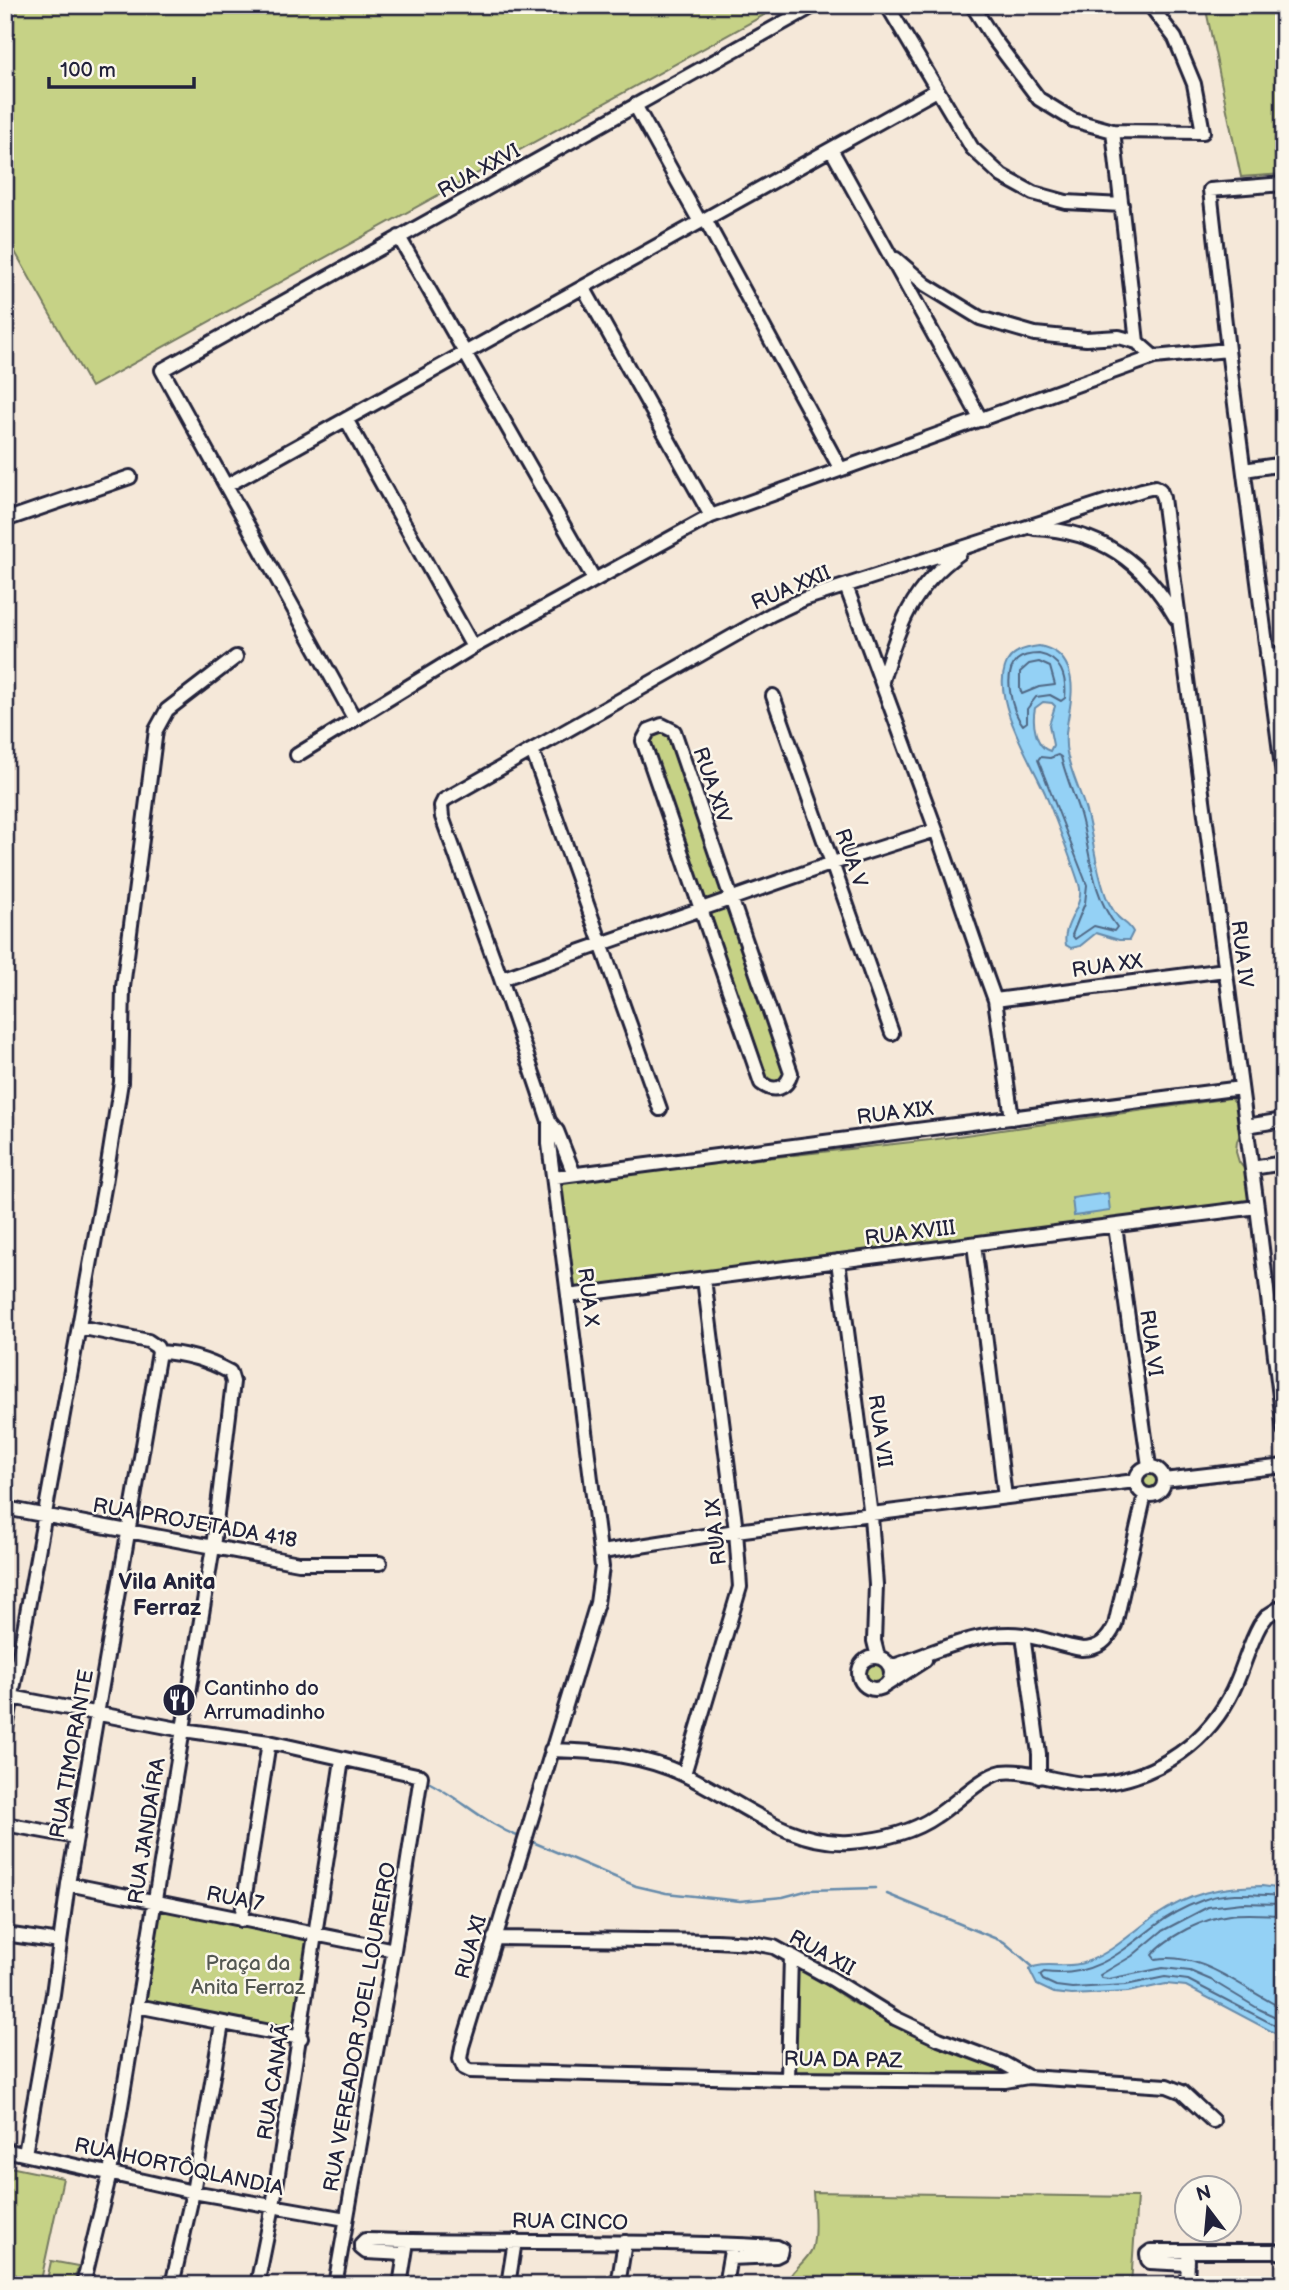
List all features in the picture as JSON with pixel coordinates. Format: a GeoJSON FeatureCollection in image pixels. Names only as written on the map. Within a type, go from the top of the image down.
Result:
{"type":"FeatureCollection","features":[{"type":"Feature","properties":{"kind":"street","name":"RUA XXVI"},"geometry":{"type":"LineString","coordinates":[[226,486],[162,370],[815,5]]}},
{"type":"Feature","properties":{"kind":"street"},"geometry":{"type":"LineString","coordinates":[[887,5],[972,148],[1002,176],[1033,193],[1066,202],[1122,205]]}},
{"type":"Feature","properties":{"kind":"street"},"geometry":{"type":"LineString","coordinates":[[972,5],[1039,99],[1073,120],[1113,131],[1203,132],[1194,84],[1175,38],[1150,5]]}},
{"type":"Feature","properties":{"kind":"street"},"geometry":{"type":"LineString","coordinates":[[355,718],[226,486],[936,90]]}},
{"type":"Feature","properties":{"kind":"street"},"geometry":{"type":"LineString","coordinates":[[635,106],[703,220],[840,468]]}},
{"type":"Feature","properties":{"kind":"street"},"geometry":{"type":"LineString","coordinates":[[1113,131],[1138,342]]}},
{"type":"Feature","properties":{"kind":"street"},"geometry":{"type":"LineString","coordinates":[[831,149],[981,420]]}},
{"type":"Feature","properties":{"kind":"street"},"geometry":{"type":"LineString","coordinates":[[1284,184],[1210,190],[1284,783]]}},
{"type":"Feature","properties":{"kind":"street"},"geometry":{"type":"LineString","coordinates":[[399,237],[594,579]]}},
{"type":"Feature","properties":{"kind":"street"},"geometry":{"type":"LineString","coordinates":[[888,252],[926,285],[980,318],[1035,334],[1086,339],[1119,337],[1138,342],[1154,357]]}},
{"type":"Feature","properties":{"kind":"street"},"geometry":{"type":"LineString","coordinates":[[583,287],[711,516]]}},
{"type":"Feature","properties":{"kind":"street"},"geometry":{"type":"LineString","coordinates":[[297,755],[473,647],[711,516],[1154,357],[1228,350]]}},
{"type":"Feature","properties":{"kind":"street"},"geometry":{"type":"LineString","coordinates":[[346,419],[473,647]]}},
{"type":"Feature","properties":{"kind":"street"},"geometry":{"type":"LineString","coordinates":[[1244,470],[1284,464]]}},
{"type":"Feature","properties":{"kind":"street"},"geometry":{"type":"LineString","coordinates":[[5,520],[130,477]]}},
{"type":"Feature","properties":{"kind":"street","name":"RUA XXII"},"geometry":{"type":"LineString","coordinates":[[467,785],[772,614],[804,599],[1155,487]]}},
{"type":"Feature","properties":{"kind":"street","name":"RUA IV"},"geometry":{"type":"LineString","coordinates":[[1155,487],[1160,490],[1163,498],[1284,1430]]}},
{"type":"Feature","properties":{"kind":"street"},"geometry":{"type":"LineString","coordinates":[[1027,527],[1080,535],[1129,559],[1155,584],[1180,624]]}},
{"type":"Feature","properties":{"kind":"street"},"geometry":{"type":"LineString","coordinates":[[882,681],[906,613],[923,585],[969,546]]}},
{"type":"Feature","properties":{"kind":"street"},"geometry":{"type":"LineString","coordinates":[[846,586],[995,1000],[1012,1118]]}},
{"type":"Feature","properties":{"kind":"street"},"geometry":{"type":"LineString","coordinates":[[1267,655],[1284,654]]}},
{"type":"Feature","properties":{"kind":"street"},"geometry":{"type":"LineString","coordinates":[[5,1734],[9,1697],[79,1327],[121,1082],[123,987],[156,730],[167,710],[236,657]]}},
{"type":"Feature","properties":{"kind":"street","name":"RUA V"},"geometry":{"type":"LineString","coordinates":[[773,696],[892,1033]]}},
{"type":"Feature","properties":{"kind":"street","name":"RUA XIV"},"geometry":{"type":"LineString","coordinates":[[662,725],[674,731],[791,1073],[789,1080],[779,1088],[773,1089],[761,1083],[701,908],[643,741],[645,735],[655,726],[662,725]]}},
{"type":"Feature","properties":{"kind":"street"},"geometry":{"type":"LineString","coordinates":[[532,750],[660,1109]]}},
{"type":"Feature","properties":{"kind":"street","name":"RUA X"},"geometry":{"type":"LineString","coordinates":[[467,785],[444,800],[440,811],[549,1121],[548,1133],[568,1296],[602,1552],[597,1603],[524,1837]]}},
{"type":"Feature","properties":{"kind":"street"},"geometry":{"type":"LineString","coordinates":[[501,979],[701,908],[936,830]]}},
{"type":"Feature","properties":{"kind":"street","name":"RUA XX"},"geometry":{"type":"LineString","coordinates":[[995,1000],[1225,970]]}},
{"type":"Feature","properties":{"kind":"street","name":"RUA XIX"},"geometry":{"type":"LineString","coordinates":[[554,1177],[1241,1088]]}},
{"type":"Feature","properties":{"kind":"street"},"geometry":{"type":"LineString","coordinates":[[1246,1126],[1284,1120]]}},
{"type":"Feature","properties":{"kind":"street"},"geometry":{"type":"LineString","coordinates":[[549,1121],[557,1130],[574,1174]]}},
{"type":"Feature","properties":{"kind":"street"},"geometry":{"type":"LineString","coordinates":[[1252,1168],[1284,1163]]}},
{"type":"Feature","properties":{"kind":"street","name":"RUA XVIII"},"geometry":{"type":"LineString","coordinates":[[568,1296],[1257,1207]]}},
{"type":"Feature","properties":{"kind":"street","name":"RUA VI"},"geometry":{"type":"LineString","coordinates":[[1115,1226],[1149,1466]]}},
{"type":"Feature","properties":{"kind":"street"},"geometry":{"type":"LineString","coordinates":[[974,1244],[1006,1497]]}},
{"type":"Feature","properties":{"kind":"street","name":"RUA VII"},"geometry":{"type":"LineString","coordinates":[[838,1261],[871,1516],[875,1607]]}},
{"type":"Feature","properties":{"kind":"street","name":"RUA IX"},"geometry":{"type":"LineString","coordinates":[[684,1774],[738,1598],[740,1577],[704,1279]]}},
{"type":"Feature","properties":{"kind":"street"},"geometry":{"type":"LineString","coordinates":[[79,1327],[148,1341],[157,1347],[159,1357]]}},
{"type":"Feature","properties":{"kind":"street","name":"RUA JANDAÍRA"},"geometry":{"type":"LineString","coordinates":[[83,2285],[110,2172],[155,1903],[213,1546],[233,1382],[230,1372],[216,1365],[172,1353],[159,1357]]}},
{"type":"Feature","properties":{"kind":"street","name":"RUA TIMORANTE"},"geometry":{"type":"LineString","coordinates":[[25,2154],[68,1884],[159,1357]]}},
{"type":"Feature","properties":{"kind":"street"},"geometry":{"type":"LineString","coordinates":[[1149,1466],[1157,1469],[1164,1480],[1158,1492],[1145,1494],[1138,1489],[1135,1481],[1140,1470],[1149,1466]]}},
{"type":"Feature","properties":{"kind":"street"},"geometry":{"type":"LineString","coordinates":[[1164,1480],[1284,1466]]}},
{"type":"Feature","properties":{"kind":"street"},"geometry":{"type":"LineString","coordinates":[[602,1552],[736,1531],[1135,1481]]}},
{"type":"Feature","properties":{"kind":"street"},"geometry":{"type":"LineString","coordinates":[[890,1667],[978,1637],[1023,1635],[1087,1649],[1096,1647],[1106,1640],[1115,1625],[1145,1494]]}},
{"type":"Feature","properties":{"kind":"street","name":"RUA PROJETADA 418"},"geometry":{"type":"LineString","coordinates":[[5,1508],[299,1563],[380,1563]]}},
{"type":"Feature","properties":{"kind":"street"},"geometry":{"type":"LineString","coordinates":[[551,1750],[631,1757],[684,1774],[788,1831],[813,1838],[848,1842],[899,1833],[924,1823],[994,1774],[1007,1772],[1070,1783],[1109,1782],[1158,1768],[1198,1739],[1221,1712],[1260,1625],[1284,1605]]}},
{"type":"Feature","properties":{"kind":"street"},"geometry":{"type":"LineString","coordinates":[[875,1607],[858,1672],[863,1685],[876,1689],[886,1685],[914,1669],[934,1653]]}},
{"type":"Feature","properties":{"kind":"street"},"geometry":{"type":"LineString","coordinates":[[875,1607],[874,1641],[878,1657]]}},
{"type":"Feature","properties":{"kind":"street"},"geometry":{"type":"LineString","coordinates":[[1023,1635],[1039,1754],[1039,1777]]}},
{"type":"Feature","properties":{"kind":"street"},"geometry":{"type":"LineString","coordinates":[[862,1663],[870,1657],[885,1660],[891,1675],[886,1685]]}},
{"type":"Feature","properties":{"kind":"street"},"geometry":{"type":"LineString","coordinates":[[9,1697],[183,1730],[269,1742],[342,1760]]}},
{"type":"Feature","properties":{"kind":"street"},"geometry":{"type":"LineString","coordinates":[[242,1920],[269,1742]]}},
{"type":"Feature","properties":{"kind":"street","name":"RUA VEREADOR JOEL LOUREIRO"},"geometry":{"type":"LineString","coordinates":[[335,2285],[394,1950],[421,1776],[342,1760]]}},
{"type":"Feature","properties":{"kind":"street","name":"RUA CANAÃ"},"geometry":{"type":"LineString","coordinates":[[257,2285],[273,2206],[342,1760]]}},
{"type":"Feature","properties":{"kind":"street"},"geometry":{"type":"LineString","coordinates":[[5,1824],[76,1837]]}},
{"type":"Feature","properties":{"kind":"street","name":"RUA XI"},"geometry":{"type":"LineString","coordinates":[[462,2064],[462,2048],[524,1837]]}},
{"type":"Feature","properties":{"kind":"street","name":"RUA 7"},"geometry":{"type":"LineString","coordinates":[[68,1884],[394,1950]]}},
{"type":"Feature","properties":{"kind":"street"},"geometry":{"type":"LineString","coordinates":[[5,1934],[60,1942]]}},
{"type":"Feature","properties":{"kind":"street","name":"RUA XII"},"geometry":{"type":"LineString","coordinates":[[494,1938],[753,1943],[774,1947],[895,2018],[939,2039],[1003,2063],[1028,2077]]}},
{"type":"Feature","properties":{"kind":"street"},"geometry":{"type":"LineString","coordinates":[[788,2080],[791,1955]]}},
{"type":"Feature","properties":{"kind":"street"},"geometry":{"type":"LineString","coordinates":[[137,2006],[300,2038]]}},
{"type":"Feature","properties":{"kind":"street"},"geometry":{"type":"LineString","coordinates":[[172,2285],[193,2192],[222,2024]]}},
{"type":"Feature","properties":{"kind":"street","name":"RUA DA PAZ"},"geometry":{"type":"LineString","coordinates":[[462,2064],[470,2071],[788,2080],[1005,2081],[1028,2077],[1167,2086],[1182,2092],[1213,2121]]}},
{"type":"Feature","properties":{"kind":"street","name":"RUA HORTÔQLANDIA"},"geometry":{"type":"LineString","coordinates":[[5,2150],[193,2192],[346,2219]]}},
{"type":"Feature","properties":{"kind":"street"},"geometry":{"type":"LineString","coordinates":[[508,2285],[515,2241]]}},
{"type":"Feature","properties":{"kind":"street","name":"RUA CINCO"},"geometry":{"type":"LineString","coordinates":[[400,2285],[406,2247],[515,2241],[625,2242],[777,2246],[781,2252],[778,2256],[730,2258]]}},
{"type":"Feature","properties":{"kind":"street"},"geometry":{"type":"LineString","coordinates":[[618,2285],[625,2242]]}},
{"type":"Feature","properties":{"kind":"street"},"geometry":{"type":"LineString","coordinates":[[726,2285],[732,2244]]}},
{"type":"Feature","properties":{"kind":"street"},"geometry":{"type":"LineString","coordinates":[[1187,2285],[1188,2258],[1275,2251],[1284,2254]]}},
{"type":"Feature","properties":{"kind":"green space"},"geometry":{"type":"Polygon","coordinates":[[[5,5],[782,5],[91,387],[5,234],[5,5]]]}},
{"type":"Feature","properties":{"kind":"green space"},"geometry":{"type":"Polygon","coordinates":[[[1205,5],[1284,5],[1284,174],[1241,177],[1205,5]]]}},
{"type":"Feature","properties":{"kind":"green space"},"geometry":{"type":"Polygon","coordinates":[[[660,730],[671,734],[727,887],[723,895],[708,900],[703,896],[648,743],[651,736],[660,730]]]}},
{"type":"Feature","properties":{"kind":"green space"},"geometry":{"type":"Polygon","coordinates":[[[729,907],[785,1074],[778,1082],[767,1081],[710,917],[714,911],[729,907]]]}},
{"type":"Feature","properties":{"kind":"green space"},"geometry":{"type":"Polygon","coordinates":[[[1231,1098],[1237,1104],[1242,1131],[1236,1152],[1246,1171],[1249,1203],[575,1289],[573,1284],[561,1190],[563,1183],[569,1180],[930,1140],[1231,1098]]]}},
{"type":"Feature","properties":{"kind":"green space"},"geometry":{"type":"Polygon","coordinates":[[[1150,1469],[1161,1476],[1162,1481],[1155,1492],[1150,1493],[1139,1486],[1138,1481],[1145,1470],[1150,1469]]]}},
{"type":"Feature","properties":{"kind":"green space"},"geometry":{"type":"Polygon","coordinates":[[[875,1660],[884,1664],[888,1673],[884,1682],[875,1686],[866,1682],[862,1673],[866,1664],[875,1660]]]}},
{"type":"Feature","properties":{"kind":"green space","name":"Praça da Anita Ferraz"},"geometry":{"type":"Polygon","coordinates":[[[164,1909],[304,1937],[309,1944],[295,2029],[288,2033],[147,2001],[144,1998],[159,1912],[164,1909]]]}},
{"type":"Feature","properties":{"kind":"green space"},"geometry":{"type":"Polygon","coordinates":[[[802,1968],[847,1999],[892,2025],[935,2045],[1005,2070],[797,2074],[794,2070],[796,1973],[802,1968]]]}},
{"type":"Feature","properties":{"kind":"green space"},"geometry":{"type":"Polygon","coordinates":[[[5,2166],[63,2178],[40,2285],[5,2285],[5,2166]]]}},
{"type":"Feature","properties":{"kind":"green space"},"geometry":{"type":"Polygon","coordinates":[[[813,2192],[1137,2197],[1131,2285],[786,2285],[814,2243],[813,2192]]]}},
{"type":"Feature","properties":{"kind":"green space"},"geometry":{"type":"Polygon","coordinates":[[[51,2261],[78,2266],[74,2285],[46,2285],[51,2261]]]}},
{"type":"Feature","properties":{"kind":"water"},"geometry":{"type":"Polygon","coordinates":[[[1039,646],[1056,653],[1068,668],[1072,690],[1066,732],[1067,753],[1087,815],[1103,889],[1115,913],[1133,932],[1129,940],[1096,933],[1080,946],[1071,948],[1066,945],[1067,929],[1079,900],[1079,884],[1045,793],[1015,731],[1004,697],[1005,667],[1010,657],[1019,651],[1039,646]],[[1043,702],[1035,708],[1034,714],[1038,739],[1045,749],[1050,751],[1053,745],[1049,725],[1055,706],[1043,702]]]}},
{"type":"Feature","properties":{"kind":"water"},"geometry":{"type":"Polygon","coordinates":[[[1108,1193],[1110,1211],[1074,1216],[1072,1198],[1108,1193]]]}},
{"type":"Feature","properties":{"kind":"water"},"geometry":{"type":"Polygon","coordinates":[[[1262,1886],[1284,1889],[1284,2038],[1186,1986],[1166,1984],[1128,1992],[1072,1995],[1054,1993],[1037,1985],[1029,1969],[1042,1965],[1078,1964],[1096,1958],[1154,1917],[1193,1896],[1232,1888],[1262,1886]]]}},
{"type":"Feature","properties":{"kind":"waterway"},"geometry":{"type":"LineString","coordinates":[[426,1781],[496,1826],[522,1838]]}},
{"type":"Feature","properties":{"kind":"waterway"},"geometry":{"type":"LineString","coordinates":[[528,1840],[636,1886],[666,1893],[740,1901],[783,1897],[809,1890],[875,1888]]}},
{"type":"Feature","properties":{"kind":"waterway"},"geometry":{"type":"LineString","coordinates":[[887,1894],[1004,1942],[1033,1967]]}},
{"type":"Feature","properties":{"kind":"place","name":"Cantinho do Arrumadinho"},"geometry":{"type":"Point","coordinates":[179,1700]}},
{"type":"Feature","properties":{"kind":"district","name":"Vila Anita Ferraz"},"geometry":{"type":"Point","coordinates":[167,1595]}}]}
